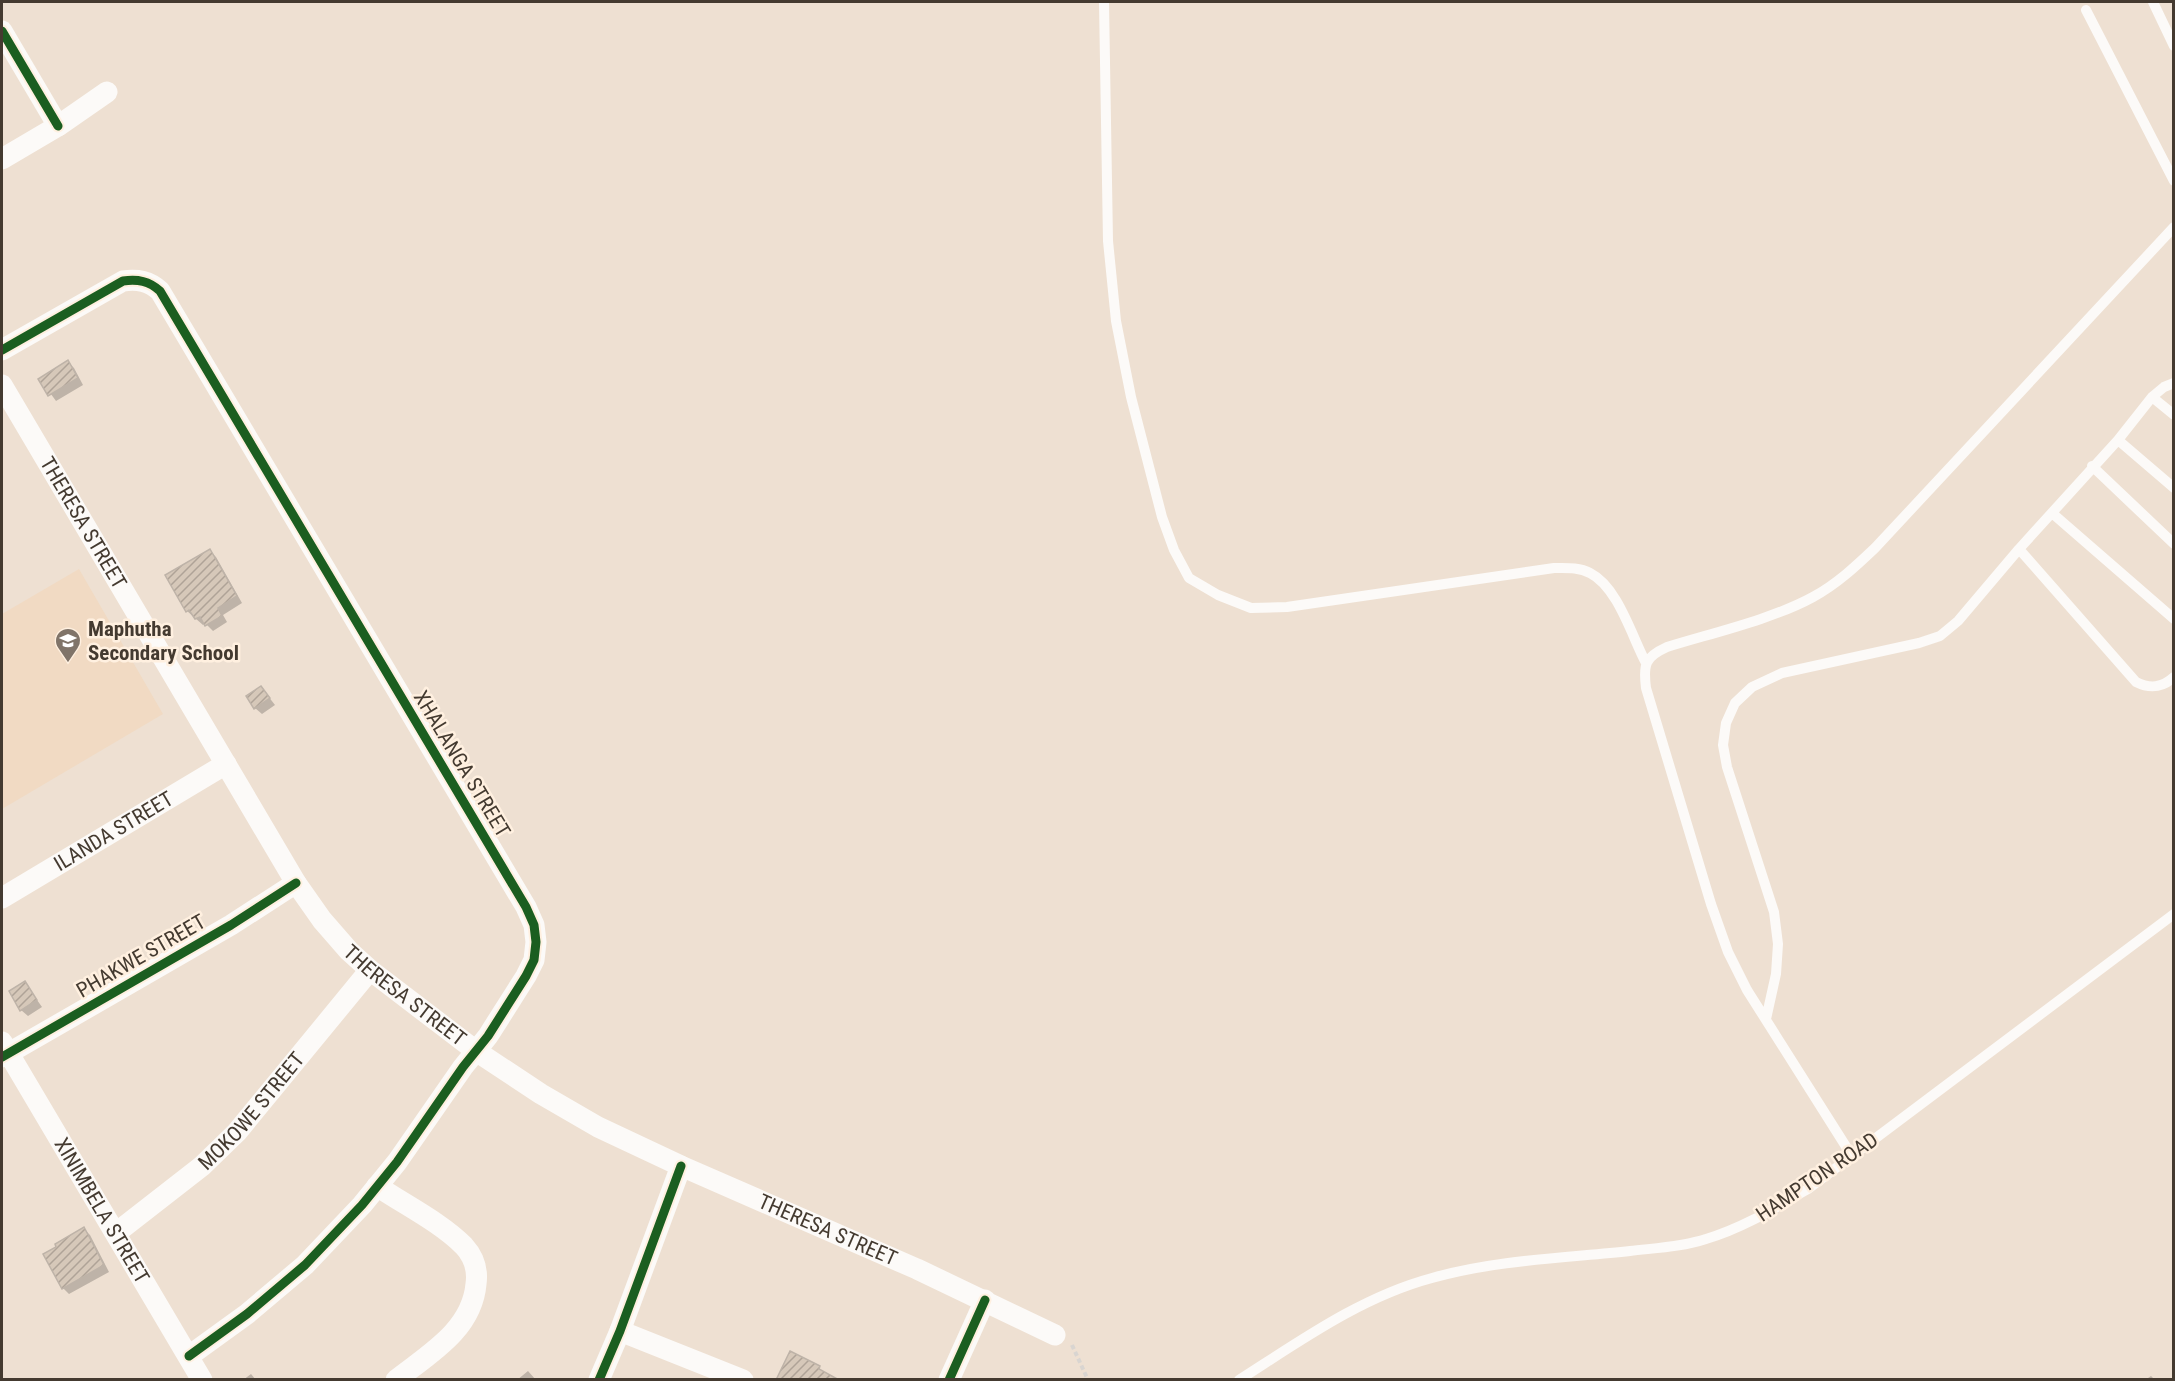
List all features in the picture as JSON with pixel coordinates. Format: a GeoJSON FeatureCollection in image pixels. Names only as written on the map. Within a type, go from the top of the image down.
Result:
{"type":"FeatureCollection","features":[{"type":"Feature","properties":{"kind":"street"},"geometry":{"type":"LineString","coordinates":[[2,31],[58,126]]}},
{"type":"Feature","properties":{"kind":"street"},"geometry":{"type":"LineString","coordinates":[[2,159],[58,126],[106,92]]}},
{"type":"Feature","properties":{"kind":"street","name":"XHALANGA STREET"},"geometry":{"type":"LineString","coordinates":[[2,350],[123,281],[133,280],[152,284],[168,302],[530,916],[536,942],[534,960],[526,976],[488,1036],[397,1162],[377,1186],[331,1238],[280,1288],[189,1356]]}},
{"type":"Feature","properties":{"kind":"street","name":"THERESA STREET"},"geometry":{"type":"LineString","coordinates":[[2,385],[296,883],[322,920],[349,951],[370,970],[476,1051],[541,1094],[598,1127],[985,1300],[1055,1335]]}},
{"type":"Feature","properties":{"kind":"street","name":"ILANDA STREET"},"geometry":{"type":"LineString","coordinates":[[2,898],[226,764]]}},
{"type":"Feature","properties":{"kind":"street","name":"PHAKWE STREET"},"geometry":{"type":"LineString","coordinates":[[4,1050],[231,925],[296,883]]}},
{"type":"Feature","properties":{"kind":"street","name":"MOKOWE STREET"},"geometry":{"type":"LineString","coordinates":[[116,1233],[202,1166],[237,1132],[370,970]]}},
{"type":"Feature","properties":{"kind":"street","name":"XINIMBELA STREET"},"geometry":{"type":"LineString","coordinates":[[4,1050],[116,1233],[202,1380]]}},
{"type":"Feature","properties":{"kind":"street"},"geometry":{"type":"LineString","coordinates":[[599,1380],[620,1331],[681,1166]]}},
{"type":"Feature","properties":{"kind":"street"},"geometry":{"type":"LineString","coordinates":[[377,1186],[451,1235],[474,1260],[477,1275],[475,1294],[468,1313],[458,1329],[396,1380]]}},
{"type":"Feature","properties":{"kind":"street"},"geometry":{"type":"LineString","coordinates":[[949,1380],[985,1300]]}},
{"type":"Feature","properties":{"kind":"street"},"geometry":{"type":"LineString","coordinates":[[620,1331],[743,1380]]}},
{"type":"Feature","properties":{"kind":"lane"},"geometry":{"type":"LineString","coordinates":[[1104,2],[1108,241],[1116,321],[1131,397],[1162,517],[1174,550],[1189,578],[1218,595],[1251,608],[1287,607],[1554,568],[1573,568],[1591,573],[1604,583],[1616,599],[1646,663]]}},
{"type":"Feature","properties":{"kind":"lane"},"geometry":{"type":"LineString","coordinates":[[2153,2],[2174,46]]}},
{"type":"Feature","properties":{"kind":"lane"},"geometry":{"type":"LineString","coordinates":[[2086,10],[2174,181]]}},
{"type":"Feature","properties":{"kind":"lane"},"geometry":{"type":"LineString","coordinates":[[1852,1156],[1747,990],[1728,952],[1711,904],[1646,688],[1644,675],[1646,663],[1656,652],[1667,647],[1773,613],[1813,597],[1843,578],[1875,548],[2174,227]]}},
{"type":"Feature","properties":{"kind":"lane"},"geometry":{"type":"LineString","coordinates":[[1766,1019],[1776,975],[1778,944],[1774,912],[1767,886],[1727,767],[1723,745],[1726,723],[1735,703],[1752,687],[1782,673],[1919,643],[1941,636],[1958,621],[2092,466],[2118,440],[2152,397],[2164,387],[2174,383]]}},
{"type":"Feature","properties":{"kind":"lane"},"geometry":{"type":"LineString","coordinates":[[2152,397],[2174,415]]}},
{"type":"Feature","properties":{"kind":"lane"},"geometry":{"type":"LineString","coordinates":[[2118,440],[2174,488]]}},
{"type":"Feature","properties":{"kind":"lane"},"geometry":{"type":"LineString","coordinates":[[2092,466],[2174,544]]}},
{"type":"Feature","properties":{"kind":"lane"},"geometry":{"type":"LineString","coordinates":[[2052,513],[2174,620]]}},
{"type":"Feature","properties":{"kind":"lane"},"geometry":{"type":"LineString","coordinates":[[2019,549],[2136,682],[2145,687],[2158,687],[2174,677]]}},
{"type":"Feature","properties":{"kind":"lane","name":"HAMPTON ROAD"},"geometry":{"type":"LineString","coordinates":[[1239,1380],[1337,1318],[1388,1293],[1431,1278],[1485,1266],[1657,1248],[1705,1240],[1758,1219],[1808,1189],[2174,914]]}},
{"type":"Feature","properties":{"kind":"path"},"geometry":{"type":"LineString","coordinates":[[1055,1335],[1067,1339],[1075,1349],[1088,1380]]}},
{"type":"Feature","properties":{"kind":"shaded area","name":"Maphutha Secondary School"},"geometry":{"type":"Polygon","coordinates":[[[79,569],[163,714],[2,809],[2,614],[79,569]]]}},
{"type":"Feature","properties":{"kind":"building"},"geometry":{"type":"Polygon","coordinates":[[[68,360],[78,378],[48,396],[38,379],[68,360]]]}},
{"type":"Feature","properties":{"kind":"building"},"geometry":{"type":"Polygon","coordinates":[[[210,549],[237,596],[218,608],[222,616],[205,626],[200,617],[195,619],[189,610],[186,612],[165,575],[210,549]]]}},
{"type":"Feature","properties":{"kind":"building"},"geometry":{"type":"Polygon","coordinates":[[[261,686],[270,698],[254,709],[246,696],[261,686]]]}},
{"type":"Feature","properties":{"kind":"building"},"geometry":{"type":"Polygon","coordinates":[[[25,981],[37,1000],[20,1011],[9,991],[25,981]]]}},
{"type":"Feature","properties":{"kind":"building"},"geometry":{"type":"Polygon","coordinates":[[[84,1227],[104,1265],[62,1289],[43,1254],[84,1227]]]}},
{"type":"Feature","properties":{"kind":"building"},"geometry":{"type":"Polygon","coordinates":[[[790,1351],[820,1366],[819,1369],[839,1380],[776,1380],[790,1351]]]}},
{"type":"Feature","properties":{"kind":"cycle path"},"geometry":{"type":"LineString","coordinates":[[2,31],[58,126]]}},
{"type":"Feature","properties":{"kind":"cycle path"},"geometry":{"type":"LineString","coordinates":[[2,350],[123,281],[143,282],[160,291],[526,907],[534,925],[536,942],[534,960],[526,976],[488,1036],[463,1067],[397,1162],[362,1205],[305,1265],[247,1314],[189,1356]]}},
{"type":"Feature","properties":{"kind":"cycle path"},"geometry":{"type":"LineString","coordinates":[[2,1057],[231,925],[296,883]]}},
{"type":"Feature","properties":{"kind":"cycle path"},"geometry":{"type":"LineString","coordinates":[[599,1380],[620,1331],[681,1166]]}},
{"type":"Feature","properties":{"kind":"cycle path"},"geometry":{"type":"LineString","coordinates":[[949,1380],[985,1300]]}},
{"type":"Feature","properties":{"kind":"place","name":"Maphutha Secondary School"},"geometry":{"type":"Point","coordinates":[68,664]}}]}
